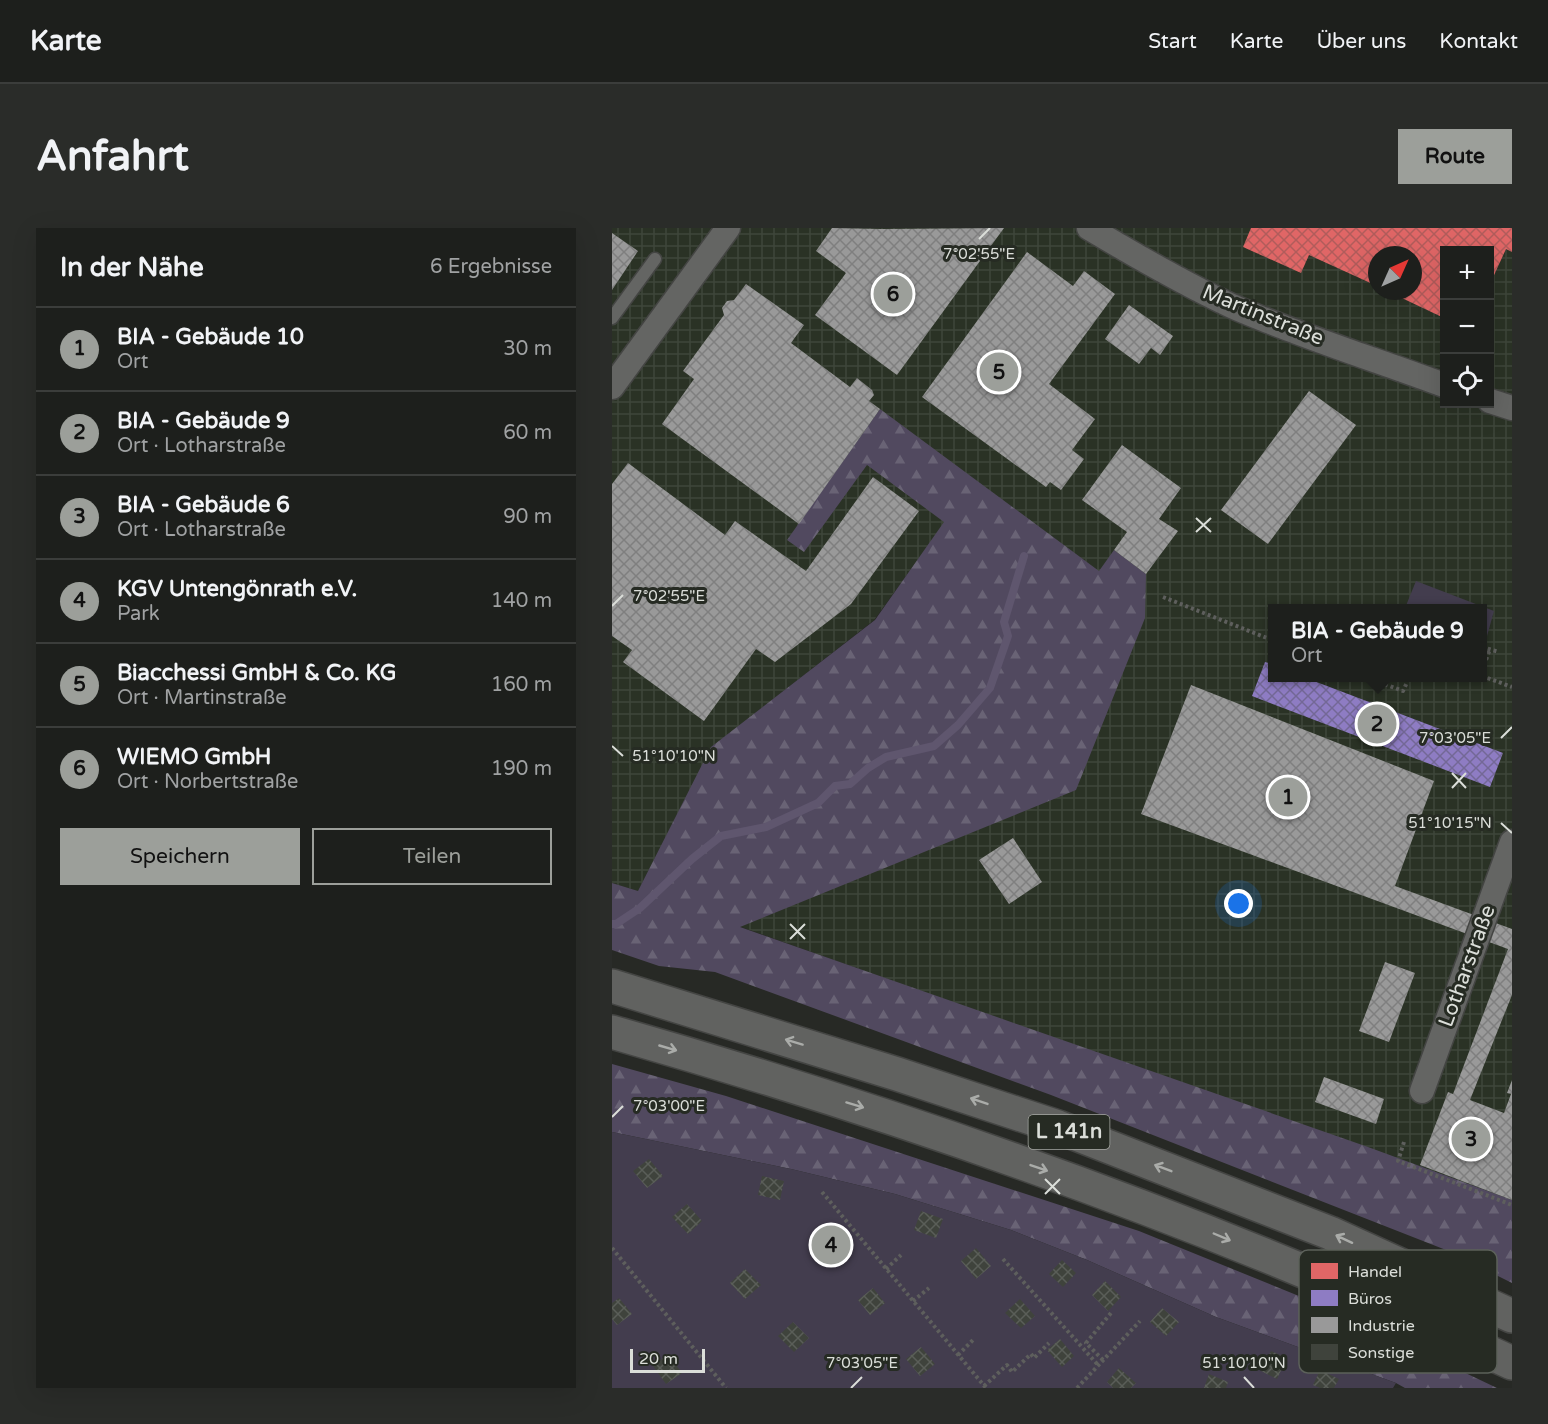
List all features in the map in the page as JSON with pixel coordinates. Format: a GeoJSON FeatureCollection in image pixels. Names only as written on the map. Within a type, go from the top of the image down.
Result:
{"type":"FeatureCollection","features":[{"type":"Feature","properties":{"kind":"highway","name":"L 141n"},"geometry":{"type":"LineString","coordinates":[[612,986],[897,1074],[1058,1127],[1330,1233],[1367,1250]]}},
{"type":"Feature","properties":{"kind":"highway","name":"L 141n"},"geometry":{"type":"LineString","coordinates":[[612,1032],[725,1064],[887,1115],[1060,1175],[1188,1223],[1299,1269]]}},
{"type":"Feature","properties":{"kind":"highway","name":"L 141n"},"geometry":{"type":"LineString","coordinates":[[1497,1309],[1512,1316]]}},
{"type":"Feature","properties":{"kind":"highway","name":"L 141n"},"geometry":{"type":"LineString","coordinates":[[1497,1356],[1512,1363]]}},
{"type":"Feature","properties":{"kind":"street"},"geometry":{"type":"LineString","coordinates":[[612,387],[728,228]]}},
{"type":"Feature","properties":{"kind":"street","name":"Martinstraße"},"geometry":{"type":"LineString","coordinates":[[1089,228],[1147,262],[1235,307],[1440,384]]}},
{"type":"Feature","properties":{"kind":"street"},"geometry":{"type":"LineString","coordinates":[[1494,402],[1512,408]]}},
{"type":"Feature","properties":{"kind":"street","name":"Lotharstraße"},"geometry":{"type":"LineString","coordinates":[[1422,1091],[1512,842]]}},
{"type":"Feature","properties":{"kind":"lane"},"geometry":{"type":"LineString","coordinates":[[612,318],[656,260]]}},
{"type":"Feature","properties":{"kind":"path"},"geometry":{"type":"LineString","coordinates":[[1163,597],[1268,638]]}},
{"type":"Feature","properties":{"kind":"path"},"geometry":{"type":"LineString","coordinates":[[1487,648],[1498,652]]}},
{"type":"Feature","properties":{"kind":"path"},"geometry":{"type":"LineString","coordinates":[[1487,657],[1490,649]]}},
{"type":"Feature","properties":{"kind":"path"},"geometry":{"type":"LineString","coordinates":[[1487,678],[1512,687]]}},
{"type":"Feature","properties":{"kind":"path"},"geometry":{"type":"LineString","coordinates":[[1379,682],[1403,691],[1407,682]]}},
{"type":"Feature","properties":{"kind":"path"},"geometry":{"type":"LineString","coordinates":[[1404,1142],[1398,1161],[1512,1205]]}},
{"type":"Feature","properties":{"kind":"path"},"geometry":{"type":"LineString","coordinates":[[822,1192],[985,1387],[1007,1365],[1012,1372],[1031,1354],[1034,1358],[1049,1343]]}},
{"type":"Feature","properties":{"kind":"path"},"geometry":{"type":"LineString","coordinates":[[612,1248],[726,1388]]}},
{"type":"Feature","properties":{"kind":"path"},"geometry":{"type":"LineString","coordinates":[[886,1269],[901,1256]]}},
{"type":"Feature","properties":{"kind":"path"},"geometry":{"type":"LineString","coordinates":[[1003,1259],[1098,1365]]}},
{"type":"Feature","properties":{"kind":"path"},"geometry":{"type":"LineString","coordinates":[[913,1301],[929,1287]]}},
{"type":"Feature","properties":{"kind":"path"},"geometry":{"type":"LineString","coordinates":[[1103,1360],[1086,1343],[1111,1312]]}},
{"type":"Feature","properties":{"kind":"path"},"geometry":{"type":"LineString","coordinates":[[1077,1388],[1140,1321]]}},
{"type":"Feature","properties":{"kind":"path"},"geometry":{"type":"LineString","coordinates":[[957,1355],[974,1339]]}},
{"type":"Feature","properties":{"kind":"shaded area"},"geometry":{"type":"Polygon","coordinates":[[[612,228],[1512,228],[1512,1202],[739,926],[974,482],[874,620],[712,747],[638,891],[612,883],[612,228]]]}},
{"type":"Feature","properties":{"kind":"shaded area"},"geometry":{"type":"Polygon","coordinates":[[[1416,581],[1476,604],[1407,604],[1416,581]]]}},
{"type":"Feature","properties":{"kind":"shaded area"},"geometry":{"type":"Polygon","coordinates":[[[1487,608],[1494,611],[1487,636],[1487,608]]]}},
{"type":"Feature","properties":{"kind":"shaded area"},"geometry":{"type":"Polygon","coordinates":[[[612,1132],[791,1169],[895,1194],[1011,1230],[1087,1260],[1216,1317],[1299,1347],[1299,1373],[1369,1373],[1396,1383],[1393,1388],[612,1388],[612,1132]]]}},
{"type":"Feature","properties":{"kind":"green space"},"geometry":{"type":"Polygon","coordinates":[[[880,409],[1099,571],[1114,550],[1146,574],[1145,618],[1076,790],[740,927],[1368,1147],[1512,1200],[1512,1283],[1497,1276],[1497,1250],[1446,1250],[1051,1095],[715,972],[659,966],[612,950],[612,883],[638,891],[711,747],[875,620],[944,522],[867,465],[804,552],[787,540],[880,409]]]}},
{"type":"Feature","properties":{"kind":"green space"},"geometry":{"type":"Polygon","coordinates":[[[612,1064],[726,1096],[1139,1231],[1299,1296],[1299,1347],[1216,1317],[1087,1260],[1011,1230],[895,1194],[791,1169],[612,1132],[612,1064]]]}},
{"type":"Feature","properties":{"kind":"green space"},"geometry":{"type":"Polygon","coordinates":[[[1369,1373],[1465,1373],[1497,1388],[1405,1388],[1369,1373]]]}},
{"type":"Feature","properties":{"kind":"building: Handel"},"geometry":{"type":"Polygon","coordinates":[[[1251,228],[1512,228],[1512,252],[1506,249],[1494,275],[1494,246],[1440,246],[1440,316],[1406,300],[1422,300],[1422,246],[1368,246],[1368,282],[1309,255],[1301,273],[1243,247],[1251,228]]]}},
{"type":"Feature","properties":{"kind":"building: Büros"},"geometry":{"type":"Polygon","coordinates":[[[1265,662],[1268,663],[1268,682],[1317,682],[1503,753],[1490,787],[1252,696],[1265,662]]]}},
{"type":"Feature","properties":{"kind":"building: Industrie"},"geometry":{"type":"Polygon","coordinates":[[[832,228],[1004,228],[897,375],[815,315],[846,273],[816,251],[832,228]]]}},
{"type":"Feature","properties":{"kind":"building: Industrie"},"geometry":{"type":"Polygon","coordinates":[[[612,233],[638,251],[612,290],[612,233]]]}},
{"type":"Feature","properties":{"kind":"building: Industrie"},"geometry":{"type":"Polygon","coordinates":[[[1027,252],[1073,286],[1084,271],[1115,294],[1049,384],[1095,419],[1072,450],[1084,459],[1061,490],[1050,482],[1046,487],[922,397],[1027,252]]]}},
{"type":"Feature","properties":{"kind":"building: Industrie"},"geometry":{"type":"Polygon","coordinates":[[[746,284],[804,325],[791,343],[850,387],[857,378],[872,390],[874,395],[869,401],[880,409],[799,524],[662,424],[694,379],[683,371],[724,315],[722,308],[727,301],[734,300],[746,284]]]}},
{"type":"Feature","properties":{"kind":"building: Industrie"},"geometry":{"type":"Polygon","coordinates":[[[1129,305],[1173,336],[1160,355],[1151,348],[1139,364],[1105,339],[1129,305]]]}},
{"type":"Feature","properties":{"kind":"building: Industrie"},"geometry":{"type":"Polygon","coordinates":[[[1309,391],[1356,425],[1268,544],[1221,510],[1309,391]]]}},
{"type":"Feature","properties":{"kind":"building: Industrie"},"geometry":{"type":"Polygon","coordinates":[[[1122,445],[1181,488],[1159,519],[1178,531],[1146,574],[1114,550],[1127,532],[1082,500],[1122,445]]]}},
{"type":"Feature","properties":{"kind":"building: Industrie"},"geometry":{"type":"Polygon","coordinates":[[[628,463],[725,535],[735,521],[806,571],[873,477],[919,511],[851,604],[775,662],[756,649],[704,721],[623,662],[632,650],[612,636],[612,484],[628,463]]]}},
{"type":"Feature","properties":{"kind":"building: Industrie"},"geometry":{"type":"Polygon","coordinates":[[[1191,685],[1434,781],[1395,886],[1512,929],[1512,995],[1470,1100],[1504,1113],[1511,1094],[1507,1093],[1512,1080],[1512,1200],[1420,1165],[1448,1092],[1453,1094],[1508,949],[1141,814],[1191,685]]]}},
{"type":"Feature","properties":{"kind":"building: Industrie"},"geometry":{"type":"Polygon","coordinates":[[[1013,838],[1042,882],[1009,904],[979,860],[1013,838]]]}},
{"type":"Feature","properties":{"kind":"building: Industrie"},"geometry":{"type":"Polygon","coordinates":[[[1385,962],[1415,973],[1389,1042],[1359,1031],[1385,962]]]}},
{"type":"Feature","properties":{"kind":"building: Industrie"},"geometry":{"type":"Polygon","coordinates":[[[1324,1077],[1384,1099],[1376,1124],[1315,1102],[1324,1077]]]}},
{"type":"Feature","properties":{"kind":"building: Sonstige"},"geometry":{"type":"Polygon","coordinates":[[[649,1159],[663,1176],[647,1188],[633,1171],[649,1159]]]}},
{"type":"Feature","properties":{"kind":"building: Sonstige"},"geometry":{"type":"Polygon","coordinates":[[[762,1176],[784,1181],[780,1200],[758,1195],[762,1176]]]}},
{"type":"Feature","properties":{"kind":"building: Sonstige"},"geometry":{"type":"Polygon","coordinates":[[[687,1204],[702,1221],[688,1234],[672,1217],[687,1204]]]}},
{"type":"Feature","properties":{"kind":"building: Sonstige"},"geometry":{"type":"Polygon","coordinates":[[[921,1211],[943,1219],[936,1238],[914,1230],[921,1211]]]}},
{"type":"Feature","properties":{"kind":"building: Sonstige"},"geometry":{"type":"Polygon","coordinates":[[[827,1229],[841,1246],[826,1258],[812,1241],[827,1229]]]}},
{"type":"Feature","properties":{"kind":"building: Sonstige"},"geometry":{"type":"Polygon","coordinates":[[[976,1248],[991,1266],[976,1279],[961,1261],[976,1248]]]}},
{"type":"Feature","properties":{"kind":"building: Sonstige"},"geometry":{"type":"Polygon","coordinates":[[[1062,1260],[1076,1273],[1063,1287],[1049,1274],[1062,1260]]]}},
{"type":"Feature","properties":{"kind":"building: Sonstige"},"geometry":{"type":"Polygon","coordinates":[[[745,1269],[761,1285],[745,1299],[730,1283],[745,1269]]]}},
{"type":"Feature","properties":{"kind":"building: Sonstige"},"geometry":{"type":"Polygon","coordinates":[[[1105,1281],[1121,1297],[1108,1311],[1092,1295],[1105,1281]]]}},
{"type":"Feature","properties":{"kind":"building: Sonstige"},"geometry":{"type":"Polygon","coordinates":[[[873,1288],[885,1303],[870,1315],[858,1300],[873,1288]]]}},
{"type":"Feature","properties":{"kind":"building: Sonstige"},"geometry":{"type":"Polygon","coordinates":[[[619,1298],[632,1314],[617,1325],[612,1319],[612,1303],[619,1298]]]}},
{"type":"Feature","properties":{"kind":"building: Sonstige"},"geometry":{"type":"Polygon","coordinates":[[[1020,1299],[1035,1316],[1021,1328],[1005,1313],[1020,1299]]]}},
{"type":"Feature","properties":{"kind":"building: Sonstige"},"geometry":{"type":"Polygon","coordinates":[[[1162,1308],[1179,1322],[1166,1336],[1150,1322],[1162,1308]]]}},
{"type":"Feature","properties":{"kind":"building: Sonstige"},"geometry":{"type":"Polygon","coordinates":[[[793,1322],[809,1338],[794,1352],[778,1336],[793,1322]]]}},
{"type":"Feature","properties":{"kind":"building: Sonstige"},"geometry":{"type":"Polygon","coordinates":[[[1060,1339],[1074,1356],[1062,1367],[1047,1350],[1060,1339]]]}},
{"type":"Feature","properties":{"kind":"building: Sonstige"},"geometry":{"type":"Polygon","coordinates":[[[921,1347],[935,1364],[920,1376],[906,1359],[921,1347]]]}},
{"type":"Feature","properties":{"kind":"building: Sonstige"},"geometry":{"type":"Polygon","coordinates":[[[1271,1351],[1287,1358],[1277,1379],[1261,1371],[1271,1351]]]}},
{"type":"Feature","properties":{"kind":"building: Sonstige"},"geometry":{"type":"Polygon","coordinates":[[[668,1354],[682,1373],[666,1384],[653,1366],[668,1354]]]}},
{"type":"Feature","properties":{"kind":"building: Sonstige"},"geometry":{"type":"Polygon","coordinates":[[[1119,1368],[1136,1383],[1131,1388],[1113,1388],[1107,1382],[1119,1368]]]}},
{"type":"Feature","properties":{"kind":"building: Sonstige"},"geometry":{"type":"Polygon","coordinates":[[[1319,1373],[1326,1373],[1339,1379],[1334,1388],[1320,1388],[1313,1385],[1319,1373]]]}},
{"type":"Feature","properties":{"kind":"building: Sonstige"},"geometry":{"type":"Polygon","coordinates":[[[1209,1374],[1228,1382],[1226,1388],[1204,1388],[1209,1374]]]}},
{"type":"Feature","properties":{"kind":"waterway"},"geometry":{"type":"LineString","coordinates":[[612,924],[616,924],[640,908],[692,859],[721,836],[766,827],[818,803],[835,786],[850,784],[868,768],[886,757],[934,746],[958,725],[990,688],[1008,636],[1004,622],[1024,556]]}},
{"type":"Feature","properties":{"kind":"place","name":"WIEMO GmbH"},"geometry":{"type":"Point","coordinates":[893,294]}},
{"type":"Feature","properties":{"kind":"place","name":"Biacchessi GmbH & Co. KG"},"geometry":{"type":"Point","coordinates":[999,372]}},
{"type":"Feature","properties":{"kind":"place","name":"BIA - Gebäude 9"},"geometry":{"type":"Point","coordinates":[1377,724]}},
{"type":"Feature","properties":{"kind":"place","name":"BIA - Gebäude 10"},"geometry":{"type":"Point","coordinates":[1288,797]}},
{"type":"Feature","properties":{"kind":"place","name":"BIA - Gebäude 6"},"geometry":{"type":"Point","coordinates":[1471,1139]}},
{"type":"Feature","properties":{"kind":"place","name":"KGV Untengönrath e.V."},"geometry":{"type":"Point","coordinates":[831,1245]}}]}
